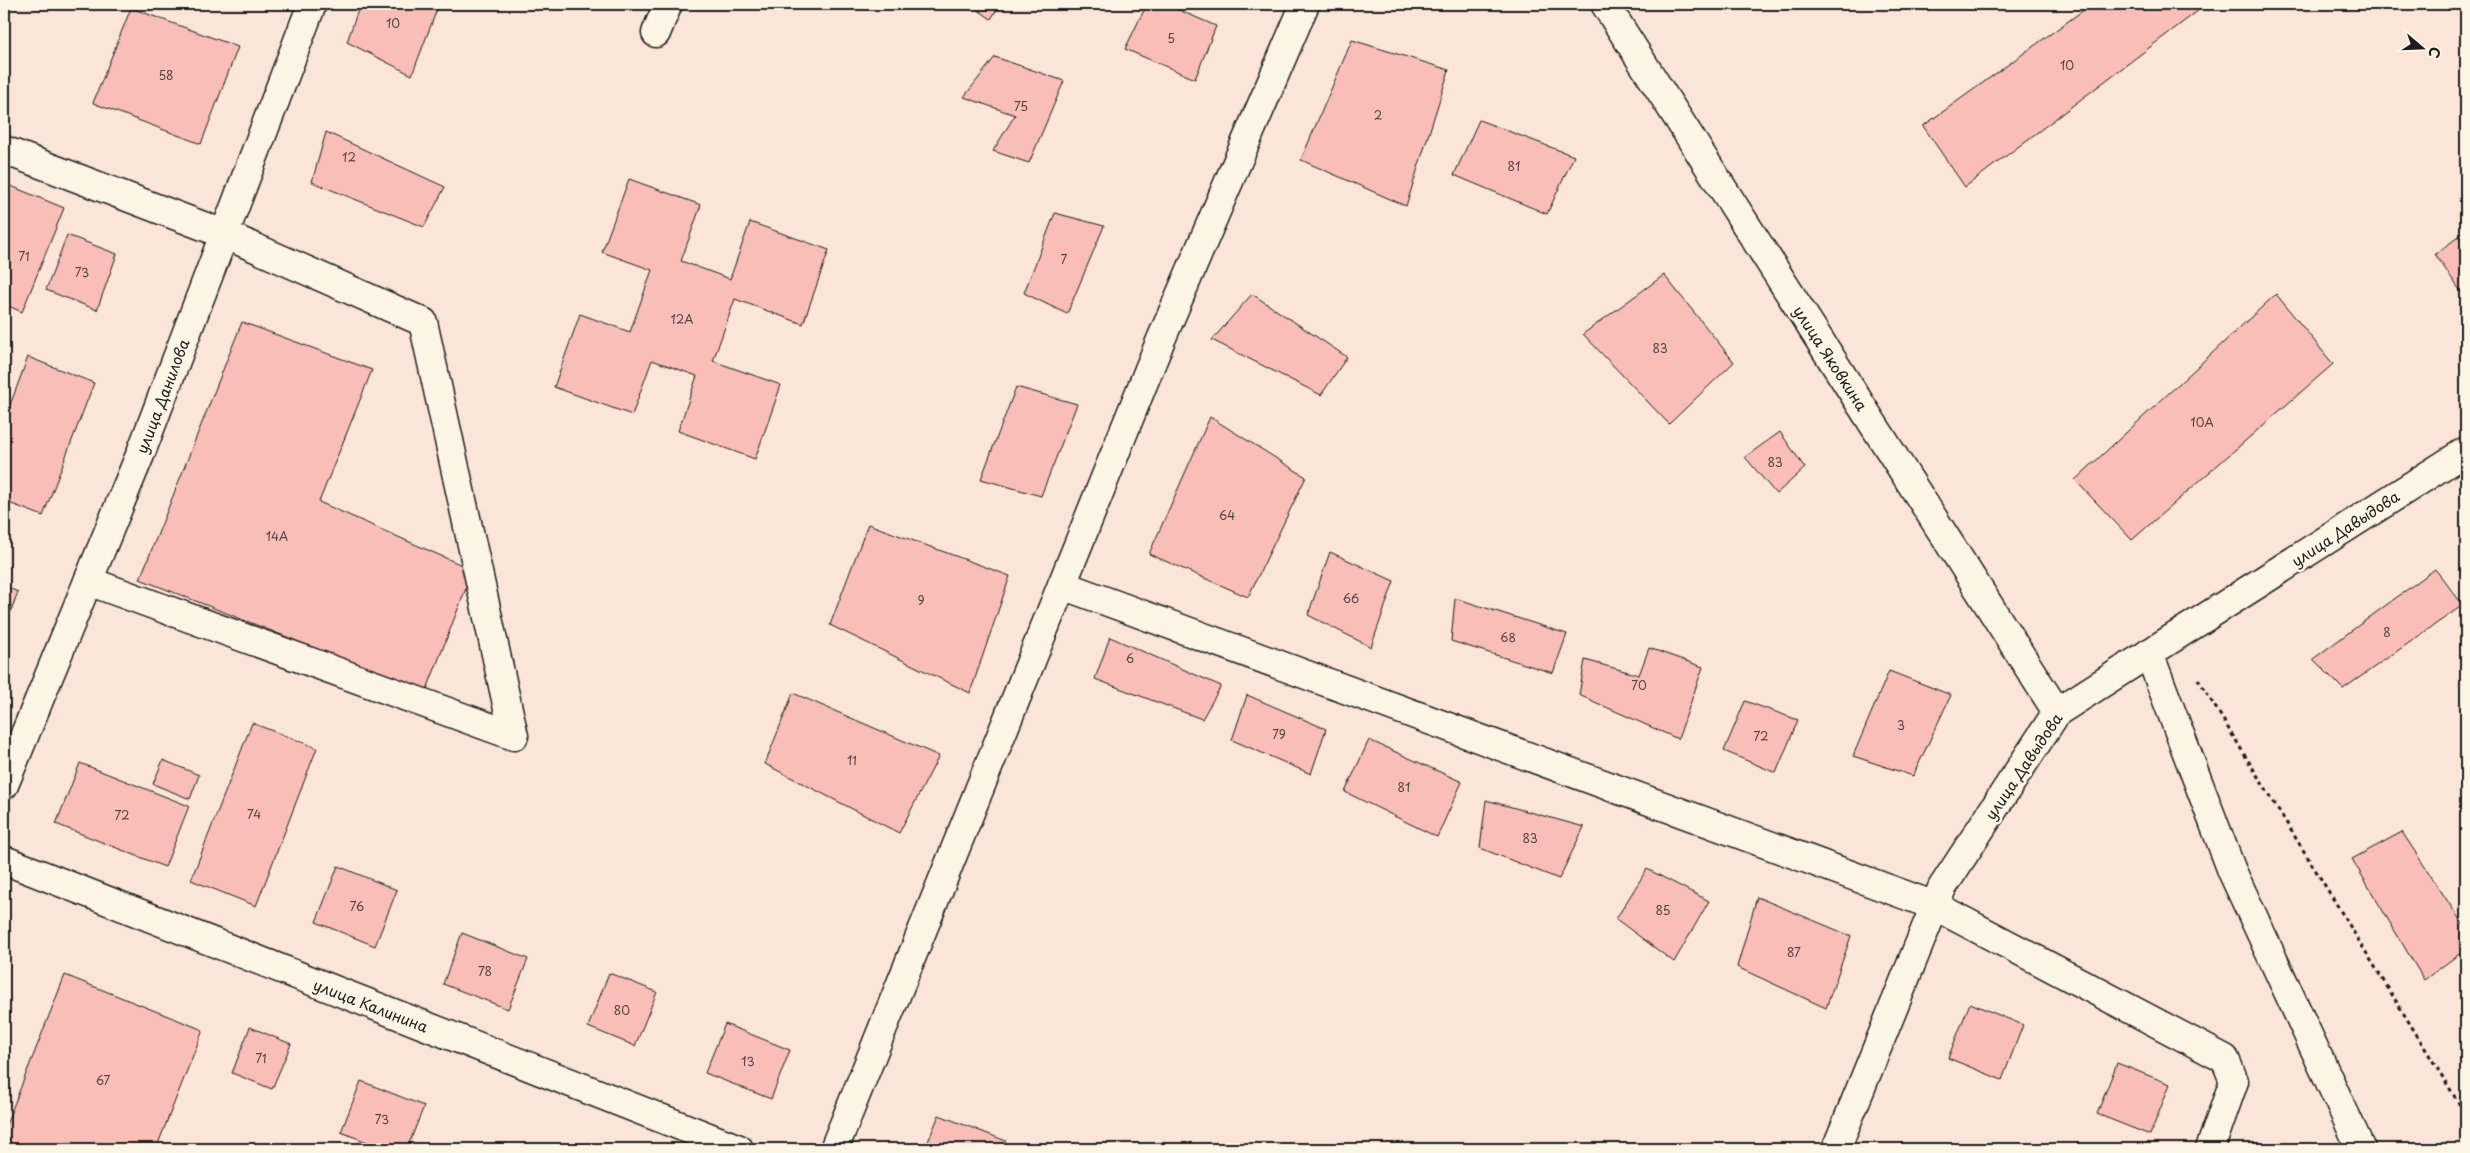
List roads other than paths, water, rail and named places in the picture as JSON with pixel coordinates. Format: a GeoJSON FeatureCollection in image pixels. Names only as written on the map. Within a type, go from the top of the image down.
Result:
{"type":"FeatureCollection","features":[{"type":"Feature","properties":{"kind":"street","name":"улица Данилова"},"geometry":{"type":"LineString","coordinates":[[4,785],[140,455],[312,4]]}},
{"type":"Feature","properties":{"kind":"street"},"geometry":{"type":"LineString","coordinates":[[656,33],[668,4]]}},
{"type":"Feature","properties":{"kind":"street"},"geometry":{"type":"LineString","coordinates":[[834,1149],[1160,342],[1305,4]]}},
{"type":"Feature","properties":{"kind":"street","name":"улица Яковкина"},"geometry":{"type":"LineString","coordinates":[[1605,4],[2056,712]]}},
{"type":"Feature","properties":{"kind":"street"},"geometry":{"type":"LineString","coordinates":[[4,150],[224,234],[423,322],[514,736],[88,581]]}},
{"type":"Feature","properties":{"kind":"street","name":"улица Давыдова"},"geometry":{"type":"LineString","coordinates":[[1836,1149],[1942,888],[2056,712],[2464,457]]}},
{"type":"Feature","properties":{"kind":"street"},"geometry":{"type":"LineString","coordinates":[[1062,585],[1935,906],[2225,1059],[2234,1081],[2210,1149]]}},
{"type":"Feature","properties":{"kind":"street"},"geometry":{"type":"LineString","coordinates":[[2149,653],[2232,871],[2361,1149]]}},
{"type":"Feature","properties":{"kind":"street","name":"улица Калинина"},"geometry":{"type":"LineString","coordinates":[[4,860],[739,1149]]}}]}
